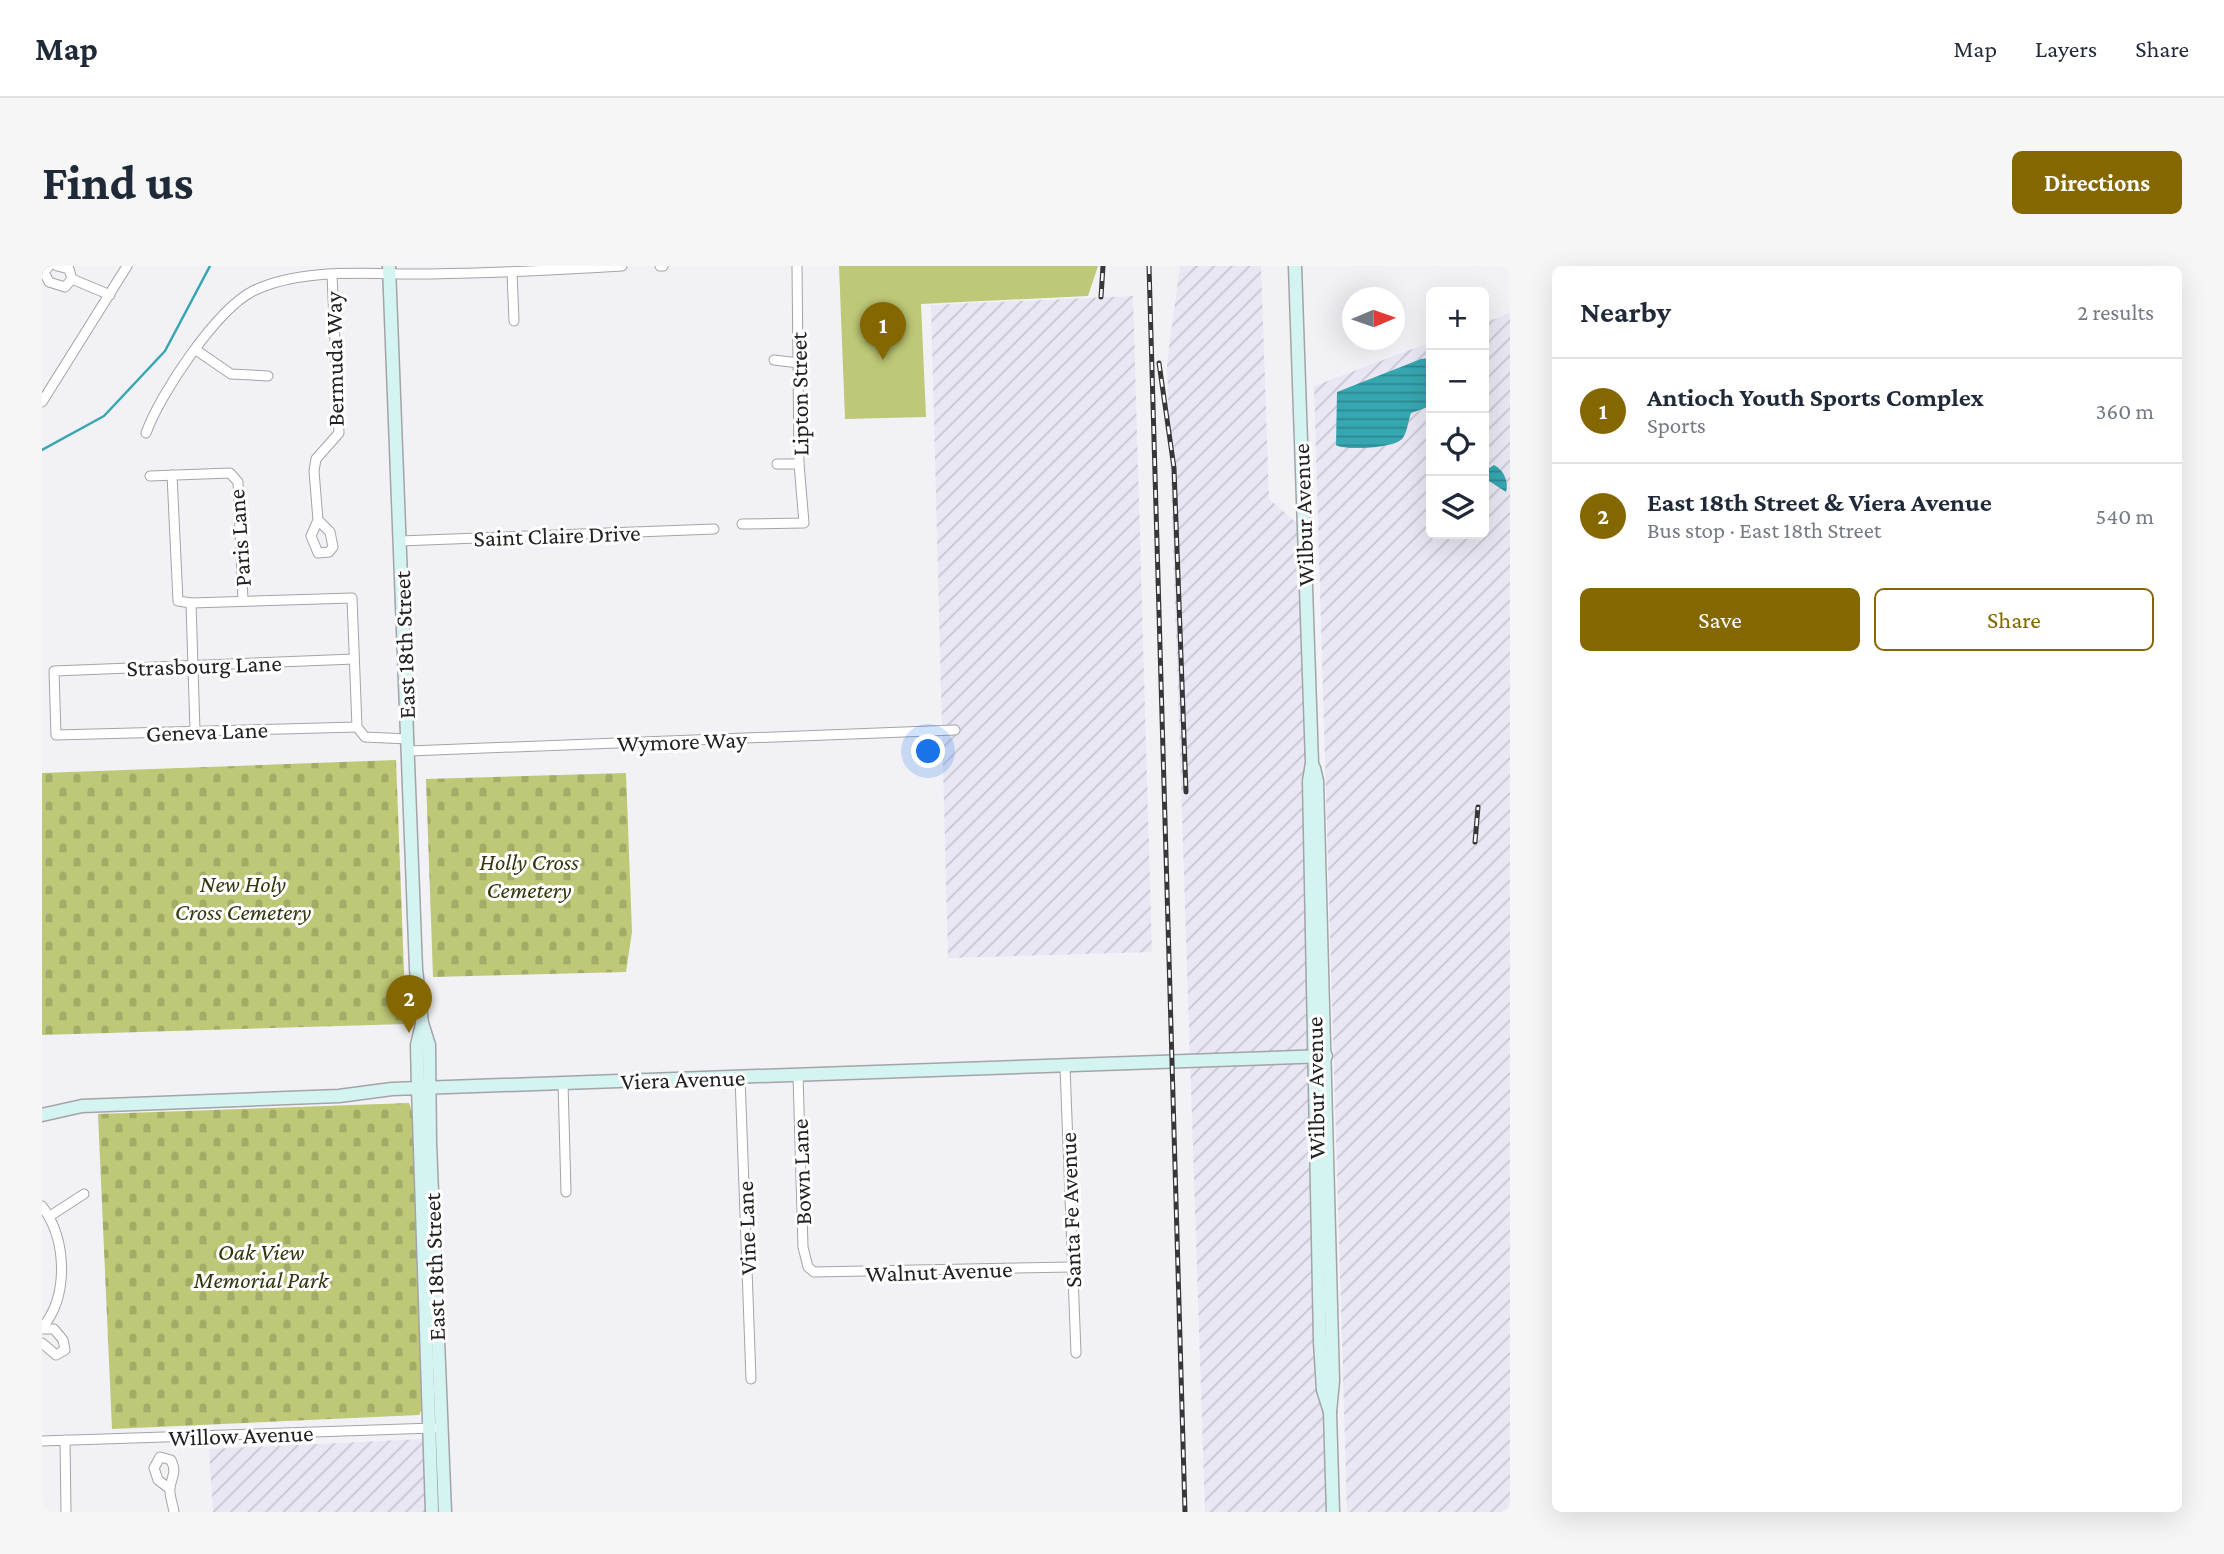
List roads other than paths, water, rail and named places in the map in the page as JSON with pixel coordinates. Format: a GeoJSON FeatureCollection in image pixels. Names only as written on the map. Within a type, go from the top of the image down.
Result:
{"type":"FeatureCollection","features":[{"type":"Feature","properties":{"kind":"main road","name":"Wilbur Avenue"},"geometry":{"type":"LineString","coordinates":[[1295,266],[1312,764],[1317,781],[1324,1390],[1330,1412],[1333,1512]]}},
{"type":"Feature","properties":{"kind":"main road","name":"East 18th Street"},"geometry":{"type":"LineString","coordinates":[[389,270],[416,969],[422,1023],[429,1045],[424,1088],[434,1428],[432,1512]]}},
{"type":"Feature","properties":{"kind":"main road","name":"Viera Avenue"},"geometry":{"type":"LineString","coordinates":[[42,1115],[82,1106],[340,1096],[424,1088],[1320,1056]]}},
{"type":"Feature","properties":{"kind":"main road","name":"East 18th Street"},"geometry":{"type":"LineString","coordinates":[[434,1428],[445,1512]]}},
{"type":"Feature","properties":{"kind":"street"},"geometry":{"type":"LineString","coordinates":[[49,266],[44,272],[49,282],[65,286],[72,279]]}},
{"type":"Feature","properties":{"kind":"street"},"geometry":{"type":"LineString","coordinates":[[57,266],[69,269],[72,279]]}},
{"type":"Feature","properties":{"kind":"street"},"geometry":{"type":"LineString","coordinates":[[42,402],[127,266]]}},
{"type":"Feature","properties":{"kind":"street"},"geometry":{"type":"LineString","coordinates":[[146,433],[155,407],[229,306],[253,291],[284,279],[389,270],[512,272],[622,266]]}},
{"type":"Feature","properties":{"kind":"street","name":"Lipton Street"},"geometry":{"type":"LineString","coordinates":[[742,524],[804,523],[799,464],[797,266]]}},
{"type":"Feature","properties":{"kind":"street"},"geometry":{"type":"LineString","coordinates":[[512,272],[514,321]]}},
{"type":"Feature","properties":{"kind":"street","name":"Bermuda Way"},"geometry":{"type":"LineString","coordinates":[[318,520],[314,471],[316,460],[339,433],[332,275]]}},
{"type":"Feature","properties":{"kind":"street"},"geometry":{"type":"LineString","coordinates":[[72,279],[110,295]]}},
{"type":"Feature","properties":{"kind":"street"},"geometry":{"type":"LineString","coordinates":[[197,350],[231,374],[268,376]]}},
{"type":"Feature","properties":{"kind":"street"},"geometry":{"type":"LineString","coordinates":[[774,360],[799,363]]}},
{"type":"Feature","properties":{"kind":"street"},"geometry":{"type":"LineString","coordinates":[[777,464],[799,464]]}},
{"type":"Feature","properties":{"kind":"street","name":"Paris Lane"},"geometry":{"type":"LineString","coordinates":[[150,476],[230,473],[238,482],[243,600]]}},
{"type":"Feature","properties":{"kind":"street"},"geometry":{"type":"LineString","coordinates":[[172,475],[178,601],[191,603],[352,598],[357,727]]}},
{"type":"Feature","properties":{"kind":"street","name":"Saint Claire Drive"},"geometry":{"type":"LineString","coordinates":[[400,541],[713,528]]}},
{"type":"Feature","properties":{"kind":"street"},"geometry":{"type":"LineString","coordinates":[[191,603],[195,731]]}},
{"type":"Feature","properties":{"kind":"street","name":"Strasbourg Lane"},"geometry":{"type":"LineString","coordinates":[[57,735],[54,671],[354,659]]}},
{"type":"Feature","properties":{"kind":"street","name":"Wymore Way"},"geometry":{"type":"LineString","coordinates":[[357,727],[365,737],[408,745],[954,730]]}},
{"type":"Feature","properties":{"kind":"street","name":"Geneva Lane"},"geometry":{"type":"LineString","coordinates":[[57,735],[357,727]]}},
{"type":"Feature","properties":{"kind":"street","name":"Santa Fe Avenue"},"geometry":{"type":"LineString","coordinates":[[1065,1067],[1076,1353]]}},
{"type":"Feature","properties":{"kind":"street","name":"Bown Lane"},"geometry":{"type":"LineString","coordinates":[[798,1075],[803,1247],[808,1267]]}},
{"type":"Feature","properties":{"kind":"street","name":"Vine Lane"},"geometry":{"type":"LineString","coordinates":[[740,1077],[751,1380]]}},
{"type":"Feature","properties":{"kind":"street"},"geometry":{"type":"LineString","coordinates":[[563,1083],[566,1192]]}},
{"type":"Feature","properties":{"kind":"street"},"geometry":{"type":"LineString","coordinates":[[50,1216],[84,1194]]}},
{"type":"Feature","properties":{"kind":"street"},"geometry":{"type":"LineString","coordinates":[[42,1206],[50,1216],[57,1238],[61,1291],[54,1314],[42,1329]]}},
{"type":"Feature","properties":{"kind":"street","name":"Walnut Avenue"},"geometry":{"type":"LineString","coordinates":[[808,1267],[823,1274],[1072,1267]]}},
{"type":"Feature","properties":{"kind":"street"},"geometry":{"type":"LineString","coordinates":[[42,1329],[54,1329],[63,1340],[65,1350],[56,1354],[42,1343]]}},
{"type":"Feature","properties":{"kind":"street","name":"Willow Avenue"},"geometry":{"type":"LineString","coordinates":[[42,1441],[434,1428]]}},
{"type":"Feature","properties":{"kind":"street"},"geometry":{"type":"LineString","coordinates":[[65,1440],[66,1512]]}},
{"type":"Feature","properties":{"kind":"street"},"geometry":{"type":"LineString","coordinates":[[170,1489],[174,1512]]}},
{"type":"Feature","properties":{"kind":"water"},"geometry":{"type":"Polygon","coordinates":[[[1426,358],[1426,408],[1411,413],[1402,439],[1390,445],[1370,448],[1336,445],[1337,392],[1426,358]]]}},
{"type":"Feature","properties":{"kind":"water"},"geometry":{"type":"Polygon","coordinates":[[[1494,465],[1501,470],[1507,484],[1506,492],[1489,481],[1489,468],[1494,465]]]}},
{"type":"Feature","properties":{"kind":"waterway"},"geometry":{"type":"LineString","coordinates":[[42,450],[104,416],[165,351],[210,266]]}},
{"type":"Feature","properties":{"kind":"railway"},"geometry":{"type":"LineString","coordinates":[[1101,297],[1103,266]]}},
{"type":"Feature","properties":{"kind":"railway"},"geometry":{"type":"LineString","coordinates":[[1149,266],[1185,1512]]}},
{"type":"Feature","properties":{"kind":"railway"},"geometry":{"type":"LineString","coordinates":[[1159,363],[1174,468],[1186,792]]}},
{"type":"Feature","properties":{"kind":"railway"},"geometry":{"type":"LineString","coordinates":[[1475,842],[1478,807]]}},
{"type":"Feature","properties":{"kind":"place","name":"Antioch Youth Sports Complex"},"geometry":{"type":"Point","coordinates":[883,360]}},
{"type":"Feature","properties":{"kind":"place","name":"East 18th Street & Viera Avenue"},"geometry":{"type":"Point","coordinates":[409,1033]}},
{"type":"Feature","properties":{"kind":"park label","name":"Holly Cross Cemetery"},"geometry":{"type":"Point","coordinates":[529,875]}},
{"type":"Feature","properties":{"kind":"park label","name":"New Holy Cross Cemetery"},"geometry":{"type":"Point","coordinates":[243,897]}},
{"type":"Feature","properties":{"kind":"park label","name":"Oak View Memorial Park"},"geometry":{"type":"Point","coordinates":[261,1265]}}]}
